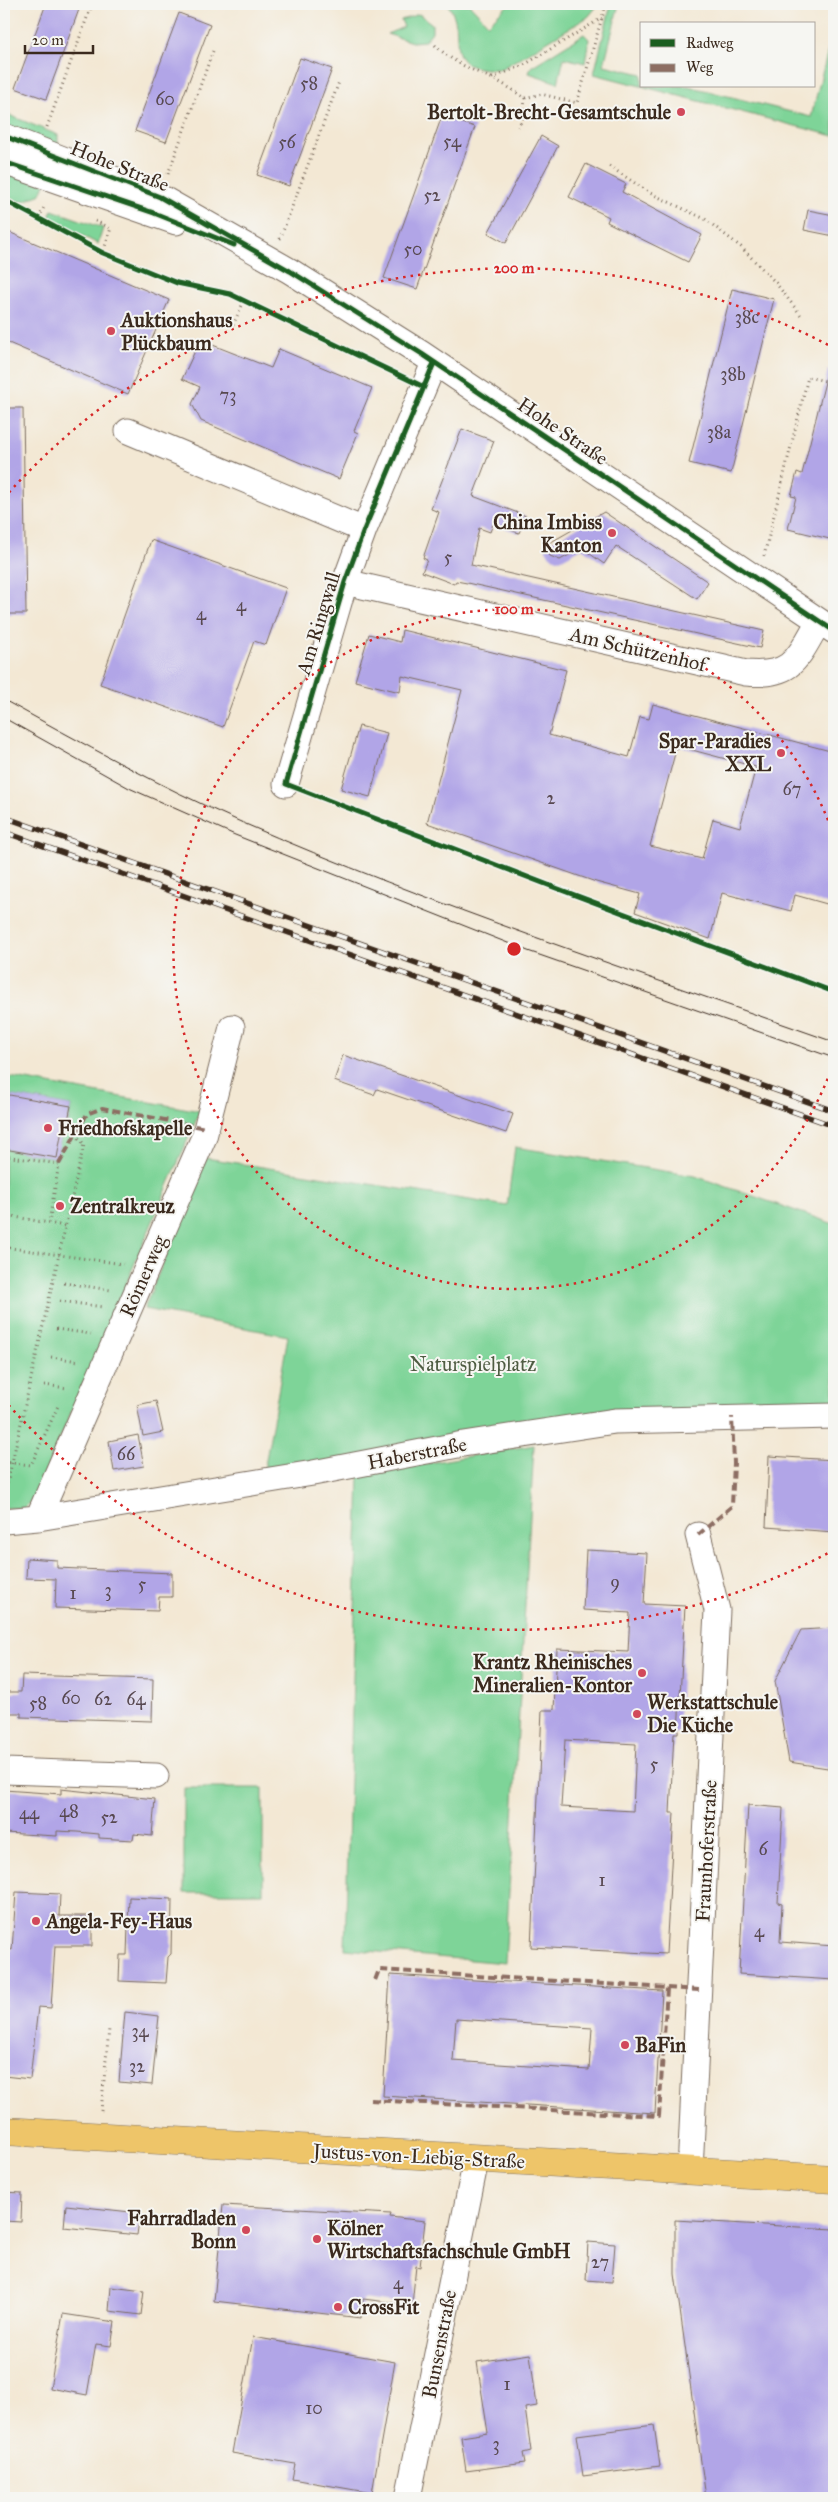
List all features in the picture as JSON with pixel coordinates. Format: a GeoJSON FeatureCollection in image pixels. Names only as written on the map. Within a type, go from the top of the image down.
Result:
{"type":"FeatureCollection","features":[{"type":"Feature","properties":{"kind":"main road","name":"Justus-von-Liebig-Straße"},"geometry":{"type":"LineString","coordinates":[[4,2131],[476,2160],[834,2179]]}},
{"type":"Feature","properties":{"kind":"street","name":"Hohe Straße"},"geometry":{"type":"LineString","coordinates":[[4,136],[160,197],[272,260],[434,363],[826,626]]}},
{"type":"Feature","properties":{"kind":"street","name":"Hohe Straße"},"geometry":{"type":"LineString","coordinates":[[4,162],[154,213],[272,260]]}},
{"type":"Feature","properties":{"kind":"street","name":"Am Ringwall"},"geometry":{"type":"LineString","coordinates":[[286,784],[345,582],[364,530],[434,363]]}},
{"type":"Feature","properties":{"kind":"street"},"geometry":{"type":"LineString","coordinates":[[128,431],[364,530]]}},
{"type":"Feature","properties":{"kind":"street","name":"Am Schützenhof"},"geometry":{"type":"LineString","coordinates":[[345,582],[746,674],[768,675],[784,670],[826,626]]}},
{"type":"Feature","properties":{"kind":"street","name":"Römerweg"},"geometry":{"type":"LineString","coordinates":[[38,1518],[204,1137],[232,1027]]}},
{"type":"Feature","properties":{"kind":"street","name":"Haberstraße"},"geometry":{"type":"LineString","coordinates":[[4,1521],[38,1518],[313,1472],[463,1444],[615,1421],[834,1416]]}},
{"type":"Feature","properties":{"kind":"street","name":"Fraunhoferstraße"},"geometry":{"type":"LineString","coordinates":[[690,2170],[717,1610],[698,1535]]}},
{"type":"Feature","properties":{"kind":"street"},"geometry":{"type":"LineString","coordinates":[[4,1771],[156,1776]]}},
{"type":"Feature","properties":{"kind":"street","name":"Bunsenstraße"},"geometry":{"type":"LineString","coordinates":[[408,2498],[476,2160]]}},
{"type":"Feature","properties":{"kind":"path"},"geometry":{"type":"LineString","coordinates":[[47,127],[92,4]]}},
{"type":"Feature","properties":{"kind":"path"},"geometry":{"type":"LineString","coordinates":[[435,45],[448,58],[479,74],[492,78],[525,98],[541,94],[577,103],[606,4]]}},
{"type":"Feature","properties":{"kind":"path"},"geometry":{"type":"LineString","coordinates":[[492,78],[524,65],[603,18]]}},
{"type":"Feature","properties":{"kind":"path"},"geometry":{"type":"LineString","coordinates":[[272,260],[339,82]]}},
{"type":"Feature","properties":{"kind":"path"},"geometry":{"type":"LineString","coordinates":[[518,127],[523,118],[525,98]]}},
{"type":"Feature","properties":{"kind":"path"},"geometry":{"type":"LineString","coordinates":[[609,166],[650,193],[705,219],[741,247],[774,282],[803,318]]}},
{"type":"Feature","properties":{"kind":"path"},"geometry":{"type":"LineString","coordinates":[[39,218],[45,204]]}},
{"type":"Feature","properties":{"kind":"path"},"geometry":{"type":"LineString","coordinates":[[90,219],[111,228],[103,253]]}},
{"type":"Feature","properties":{"kind":"path"},"geometry":{"type":"LineString","coordinates":[[233,325],[244,301]]}},
{"type":"Feature","properties":{"kind":"path"},"geometry":{"type":"LineString","coordinates":[[758,580],[808,377],[834,383]]}},
{"type":"Feature","properties":{"kind":"path"},"geometry":{"type":"LineString","coordinates":[[4,1502],[84,1144],[75,1134]]}},
{"type":"Feature","properties":{"kind":"path"},"geometry":{"type":"LineString","coordinates":[[4,1156],[59,1164],[49,1222]]}},
{"type":"Feature","properties":{"kind":"path"},"geometry":{"type":"LineString","coordinates":[[4,1215],[65,1226]]}},
{"type":"Feature","properties":{"kind":"path"},"geometry":{"type":"LineString","coordinates":[[4,1246],[124,1263],[120,1272]]}},
{"type":"Feature","properties":{"kind":"path"},"geometry":{"type":"LineString","coordinates":[[99,1316],[115,1281]]}},
{"type":"Feature","properties":{"kind":"path"},"geometry":{"type":"LineString","coordinates":[[64,1283],[111,1290]]}},
{"type":"Feature","properties":{"kind":"path"},"geometry":{"type":"LineString","coordinates":[[60,1301],[104,1308]]}},
{"type":"Feature","properties":{"kind":"path"},"geometry":{"type":"LineString","coordinates":[[87,1343],[95,1325]]}},
{"type":"Feature","properties":{"kind":"path"},"geometry":{"type":"LineString","coordinates":[[56,1329],[91,1334]]}},
{"type":"Feature","properties":{"kind":"path"},"geometry":{"type":"LineString","coordinates":[[75,1370],[83,1352]]}},
{"type":"Feature","properties":{"kind":"path"},"geometry":{"type":"LineString","coordinates":[[51,1357],[79,1361]]}},
{"type":"Feature","properties":{"kind":"path"},"geometry":{"type":"LineString","coordinates":[[63,1396],[71,1379]]}},
{"type":"Feature","properties":{"kind":"path"},"geometry":{"type":"LineString","coordinates":[[44,1385],[67,1388]]}},
{"type":"Feature","properties":{"kind":"path"},"geometry":{"type":"LineString","coordinates":[[4,1462],[31,1465],[59,1405]]}},
{"type":"Feature","properties":{"kind":"path"},"geometry":{"type":"LineString","coordinates":[[99,2137],[109,2029]]}},
{"type":"Feature","properties":{"kind":"green space"},"geometry":{"type":"Polygon","coordinates":[[[447,4],[469,4],[488,24],[509,4],[599,4],[588,17],[501,69],[480,68],[468,64],[461,57],[458,48],[456,26],[447,4]]]}},
{"type":"Feature","properties":{"kind":"green space"},"geometry":{"type":"Polygon","coordinates":[[[611,4],[619,4],[604,65],[640,74],[640,86],[594,74],[611,4]]]}},
{"type":"Feature","properties":{"kind":"green space"},"geometry":{"type":"Polygon","coordinates":[[[419,14],[432,24],[432,32],[425,41],[412,42],[387,34],[404,27],[401,20],[419,14]]]}},
{"type":"Feature","properties":{"kind":"green space"},"geometry":{"type":"Polygon","coordinates":[[[834,27],[834,136],[648,88],[696,88],[811,117],[834,27]]]}},
{"type":"Feature","properties":{"kind":"green space"},"geometry":{"type":"Polygon","coordinates":[[[584,34],[589,39],[585,63],[564,58],[558,83],[529,73],[531,67],[584,34]]]}},
{"type":"Feature","properties":{"kind":"green space"},"geometry":{"type":"Polygon","coordinates":[[[4,113],[58,135],[58,147],[4,127],[4,113]]]}},
{"type":"Feature","properties":{"kind":"green space"},"geometry":{"type":"Polygon","coordinates":[[[4,170],[45,184],[41,194],[21,202],[4,196],[4,170]]]}},
{"type":"Feature","properties":{"kind":"green space"},"geometry":{"type":"Polygon","coordinates":[[[52,210],[103,228],[98,244],[49,218],[52,210]]]}},
{"type":"Feature","properties":{"kind":"green space"},"geometry":{"type":"Polygon","coordinates":[[[4,1076],[200,1111],[34,1499],[24,1508],[4,1508],[4,1149],[57,1158],[62,1130],[67,1130],[71,1106],[4,1094],[4,1076]]]}},
{"type":"Feature","properties":{"kind":"green space","name":"Naturspielplatz"},"geometry":{"type":"Polygon","coordinates":[[[515,1147],[695,1176],[834,1224],[834,1408],[264,1471],[288,1336],[144,1309],[206,1158],[507,1206],[515,1147]]]}},
{"type":"Feature","properties":{"kind":"green space"},"geometry":{"type":"Polygon","coordinates":[[[534,1445],[505,1963],[345,1949],[359,1475],[534,1445]]]}},
{"type":"Feature","properties":{"kind":"green space"},"geometry":{"type":"Polygon","coordinates":[[[184,1788],[263,1788],[263,1893],[184,1893],[184,1788]]]}},
{"type":"Feature","properties":{"kind":"building"},"geometry":{"type":"Polygon","coordinates":[[[46,4],[81,4],[46,99],[15,88],[46,4]]]}},
{"type":"Feature","properties":{"kind":"building"},"geometry":{"type":"Polygon","coordinates":[[[179,13],[210,25],[166,142],[135,131],[179,13]]]}},
{"type":"Feature","properties":{"kind":"building"},"geometry":{"type":"Polygon","coordinates":[[[300,58],[332,69],[289,186],[257,175],[300,58]]]}},
{"type":"Feature","properties":{"kind":"building"},"geometry":{"type":"Polygon","coordinates":[[[442,116],[475,127],[417,289],[384,278],[442,116]]]}},
{"type":"Feature","properties":{"kind":"building"},"geometry":{"type":"Polygon","coordinates":[[[541,136],[558,146],[506,243],[488,233],[541,136]]]}},
{"type":"Feature","properties":{"kind":"building"},"geometry":{"type":"Polygon","coordinates":[[[586,164],[626,184],[622,192],[702,235],[688,262],[607,222],[609,217],[569,197],[586,164]]]}},
{"type":"Feature","properties":{"kind":"building"},"geometry":{"type":"Polygon","coordinates":[[[808,210],[834,215],[834,236],[804,230],[808,210]]]}},
{"type":"Feature","properties":{"kind":"building"},"geometry":{"type":"Polygon","coordinates":[[[4,230],[169,300],[128,394],[4,341],[4,230]]]}},
{"type":"Feature","properties":{"kind":"building"},"geometry":{"type":"Polygon","coordinates":[[[732,289],[774,299],[731,473],[689,463],[732,289]]]}},
{"type":"Feature","properties":{"kind":"building"},"geometry":{"type":"Polygon","coordinates":[[[200,340],[271,368],[279,349],[372,388],[354,431],[358,433],[339,479],[201,421],[192,404],[200,387],[182,379],[200,340]]]}},
{"type":"Feature","properties":{"kind":"building"},"geometry":{"type":"Polygon","coordinates":[[[828,370],[834,371],[834,540],[788,529],[796,497],[791,496],[797,472],[802,474],[828,370]]]}},
{"type":"Feature","properties":{"kind":"building"},"geometry":{"type":"Polygon","coordinates":[[[4,408],[23,408],[26,614],[4,614],[4,408]]]}},
{"type":"Feature","properties":{"kind":"building"},"geometry":{"type":"Polygon","coordinates":[[[462,429],[494,441],[473,496],[526,516],[519,533],[493,524],[490,532],[479,528],[471,565],[764,631],[760,648],[467,583],[456,581],[454,584],[422,572],[427,560],[423,558],[439,512],[431,509],[462,429]]]}},
{"type":"Feature","properties":{"kind":"building"},"geometry":{"type":"Polygon","coordinates":[[[604,512],[708,582],[697,599],[616,546],[604,564],[582,548],[560,560],[550,556],[544,546],[604,512]]]}},
{"type":"Feature","properties":{"kind":"building"},"geometry":{"type":"Polygon","coordinates":[[[151,540],[286,588],[266,645],[254,641],[223,727],[100,684],[151,540]]]}},
{"type":"Feature","properties":{"kind":"building"},"geometry":{"type":"Polygon","coordinates":[[[402,630],[566,670],[549,735],[629,757],[640,717],[649,719],[653,704],[834,752],[834,906],[795,895],[791,911],[722,893],[710,939],[635,912],[640,894],[596,882],[427,823],[462,690],[402,676],[400,692],[355,681],[369,634],[400,642],[402,630]],[[677,746],[650,846],[702,859],[713,819],[740,827],[756,767],[677,746]]]}},
{"type":"Feature","properties":{"kind":"building"},"geometry":{"type":"Polygon","coordinates":[[[359,726],[387,733],[370,797],[341,789],[359,726]]]}},
{"type":"Feature","properties":{"kind":"building"},"geometry":{"type":"Polygon","coordinates":[[[343,1055],[513,1114],[506,1133],[377,1089],[374,1095],[334,1081],[343,1055]]]}},
{"type":"Feature","properties":{"kind":"building","name":"Friedhofskapelle"},"geometry":{"type":"Polygon","coordinates":[[[4,1094],[71,1106],[66,1130],[62,1130],[57,1158],[4,1149],[4,1094]]]}},
{"type":"Feature","properties":{"kind":"building"},"geometry":{"type":"Polygon","coordinates":[[[156,1401],[163,1432],[143,1436],[137,1405],[156,1401]]]}},
{"type":"Feature","properties":{"kind":"building"},"geometry":{"type":"Polygon","coordinates":[[[138,1435],[144,1466],[114,1471],[109,1441],[138,1435]]]}},
{"type":"Feature","properties":{"kind":"building"},"geometry":{"type":"Polygon","coordinates":[[[769,1456],[834,1460],[834,1532],[766,1527],[769,1456]]]}},
{"type":"Feature","properties":{"kind":"building"},"geometry":{"type":"Polygon","coordinates":[[[586,1550],[647,1553],[644,1604],[685,1606],[678,1733],[674,1733],[670,1813],[674,1813],[666,1954],[531,1947],[542,1710],[554,1710],[557,1649],[628,1652],[630,1613],[583,1610],[586,1550]],[[565,1740],[561,1807],[633,1811],[636,1744],[565,1740]]]}},
{"type":"Feature","properties":{"kind":"building"},"geometry":{"type":"Polygon","coordinates":[[[27,1558],[57,1560],[57,1568],[172,1573],[172,1597],[159,1597],[158,1611],[55,1608],[56,1579],[26,1578],[27,1558]]]}},
{"type":"Feature","properties":{"kind":"building"},"geometry":{"type":"Polygon","coordinates":[[[834,1628],[834,1769],[789,1762],[775,1681],[801,1630],[834,1628]]]}},
{"type":"Feature","properties":{"kind":"building"},"geometry":{"type":"Polygon","coordinates":[[[22,1675],[153,1679],[152,1721],[21,1717],[21,1713],[4,1713],[4,1692],[21,1692],[22,1675]]]}},
{"type":"Feature","properties":{"kind":"building"},"geometry":{"type":"Polygon","coordinates":[[[61,1789],[155,1799],[152,1836],[134,1834],[133,1840],[99,1838],[99,1834],[77,1832],[57,1831],[57,1836],[4,1833],[4,1790],[61,1794],[61,1789]]]}},
{"type":"Feature","properties":{"kind":"building"},"geometry":{"type":"Polygon","coordinates":[[[748,1805],[783,1808],[778,1903],[782,1904],[780,1942],[834,1946],[834,1980],[739,1974],[748,1805]]]}},
{"type":"Feature","properties":{"kind":"building"},"geometry":{"type":"Polygon","coordinates":[[[16,1892],[60,1894],[59,1916],[92,1916],[92,1946],[55,1946],[51,2008],[38,2007],[30,2079],[4,2076],[4,2000],[7,1949],[12,1950],[16,1892]]]}},
{"type":"Feature","properties":{"kind":"building"},"geometry":{"type":"Polygon","coordinates":[[[129,1897],[172,1899],[171,1954],[168,1957],[166,1983],[119,1981],[120,1955],[127,1955],[129,1897]]]}},
{"type":"Feature","properties":{"kind":"building","name":"BaFin"},"geometry":{"type":"Polygon","coordinates":[[[390,1975],[662,1991],[655,2113],[383,2096],[390,1975]],[[456,2019],[453,2061],[589,2070],[592,2028],[456,2019]]]}},
{"type":"Feature","properties":{"kind":"building"},"geometry":{"type":"Polygon","coordinates":[[[125,2012],[159,2016],[152,2085],[119,2082],[125,2012]]]}},
{"type":"Feature","properties":{"kind":"building"},"geometry":{"type":"Polygon","coordinates":[[[4,2192],[22,2193],[21,2222],[4,2221],[4,2192]]]}},
{"type":"Feature","properties":{"kind":"building"},"geometry":{"type":"Polygon","coordinates":[[[66,2205],[140,2213],[137,2235],[64,2227],[66,2205]]]}},
{"type":"Feature","properties":{"kind":"building"},"geometry":{"type":"Polygon","coordinates":[[[223,2205],[391,2214],[390,2217],[425,2221],[420,2267],[416,2266],[412,2305],[363,2299],[361,2318],[214,2301],[223,2205]]]}},
{"type":"Feature","properties":{"kind":"building"},"geometry":{"type":"Polygon","coordinates":[[[675,2220],[834,2229],[834,2498],[706,2498],[675,2274],[675,2220]]]}},
{"type":"Feature","properties":{"kind":"building"},"geometry":{"type":"Polygon","coordinates":[[[588,2242],[615,2244],[612,2282],[586,2280],[588,2242]]]}},
{"type":"Feature","properties":{"kind":"building"},"geometry":{"type":"Polygon","coordinates":[[[111,2287],[144,2291],[141,2315],[109,2311],[111,2287]]]}},
{"type":"Feature","properties":{"kind":"building"},"geometry":{"type":"Polygon","coordinates":[[[63,2314],[115,2322],[111,2346],[96,2344],[87,2395],[50,2388],[63,2314]]]}},
{"type":"Feature","properties":{"kind":"building"},"geometry":{"type":"Polygon","coordinates":[[[253,2337],[395,2362],[372,2493],[292,2479],[295,2464],[232,2453],[253,2337]]]}},
{"type":"Feature","properties":{"kind":"building"},"geometry":{"type":"Polygon","coordinates":[[[530,2354],[537,2406],[525,2408],[531,2451],[523,2453],[525,2463],[466,2471],[461,2437],[488,2433],[477,2362],[530,2354]]]}},
{"type":"Feature","properties":{"kind":"building"},"geometry":{"type":"Polygon","coordinates":[[[654,2425],[660,2466],[583,2476],[577,2435],[654,2425]]]}},
{"type":"Feature","properties":{"kind":"tram line"},"geometry":{"type":"LineString","coordinates":[[4,700],[180,794],[314,853],[461,910],[834,1042]]}},
{"type":"Feature","properties":{"kind":"tram line"},"geometry":{"type":"LineString","coordinates":[[4,718],[129,788],[235,835],[528,951],[834,1058]]}},
{"type":"Feature","properties":{"kind":"railway"},"geometry":{"type":"LineString","coordinates":[[4,817],[834,1111]]}},
{"type":"Feature","properties":{"kind":"railway"},"geometry":{"type":"LineString","coordinates":[[4,832],[834,1126]]}},
{"type":"Feature","properties":{"kind":"marked path"},"geometry":{"type":"LineString","coordinates":[[59,1164],[87,1114],[102,1108],[206,1128]]}},
{"type":"Feature","properties":{"kind":"marked path"},"geometry":{"type":"LineString","coordinates":[[698,1535],[732,1506],[734,1463],[732,1417]]}},
{"type":"Feature","properties":{"kind":"marked path"},"geometry":{"type":"LineString","coordinates":[[371,2100],[659,2116],[667,1988],[379,1970],[374,1983]]}},
{"type":"Feature","properties":{"kind":"marked path"},"geometry":{"type":"LineString","coordinates":[[667,1988],[699,1990]]}},
{"type":"Feature","properties":{"kind":"cycle path"},"geometry":{"type":"LineString","coordinates":[[4,136],[160,197],[290,271],[422,354],[834,631]]}},
{"type":"Feature","properties":{"kind":"cycle path"},"geometry":{"type":"LineString","coordinates":[[4,162],[154,213],[234,245]]}},
{"type":"Feature","properties":{"kind":"cycle path"},"geometry":{"type":"LineString","coordinates":[[4,200],[103,253],[177,283],[230,294],[424,387]]}},
{"type":"Feature","properties":{"kind":"cycle path"},"geometry":{"type":"LineString","coordinates":[[434,363],[364,530],[345,582],[286,784],[834,992]]}},
{"type":"Feature","properties":{"kind":"place","name":"Bertolt-Brecht-Gesamtschule"},"geometry":{"type":"Point","coordinates":[681,112]}},
{"type":"Feature","properties":{"kind":"place","name":"Auktionshaus Plückbaum"},"geometry":{"type":"Point","coordinates":[111,331]}},
{"type":"Feature","properties":{"kind":"place","name":"China Imbiss Kanton"},"geometry":{"type":"Point","coordinates":[612,533]}},
{"type":"Feature","properties":{"kind":"place","name":"Spar-Paradies XXL"},"geometry":{"type":"Point","coordinates":[781,753]}},
{"type":"Feature","properties":{"kind":"place","name":"Friedhofskapelle"},"geometry":{"type":"Point","coordinates":[48,1128]}},
{"type":"Feature","properties":{"kind":"place","name":"Zentralkreuz"},"geometry":{"type":"Point","coordinates":[60,1206]}},
{"type":"Feature","properties":{"kind":"place","name":"Krantz Rheinisches Mineralien-Kontor"},"geometry":{"type":"Point","coordinates":[642,1673]}},
{"type":"Feature","properties":{"kind":"place","name":"Werkstattschule Die Küche"},"geometry":{"type":"Point","coordinates":[637,1714]}},
{"type":"Feature","properties":{"kind":"place","name":"Angela-Fey-Haus"},"geometry":{"type":"Point","coordinates":[36,1921]}},
{"type":"Feature","properties":{"kind":"place","name":"BaFin"},"geometry":{"type":"Point","coordinates":[625,2045]}},
{"type":"Feature","properties":{"kind":"place","name":"Fahrradladen Bonn"},"geometry":{"type":"Point","coordinates":[246,2230]}},
{"type":"Feature","properties":{"kind":"place","name":"Kölner Wirtschaftsfachschule GmbH"},"geometry":{"type":"Point","coordinates":[317,2239]}},
{"type":"Feature","properties":{"kind":"place","name":"CrossFit"},"geometry":{"type":"Point","coordinates":[338,2307]}}]}
